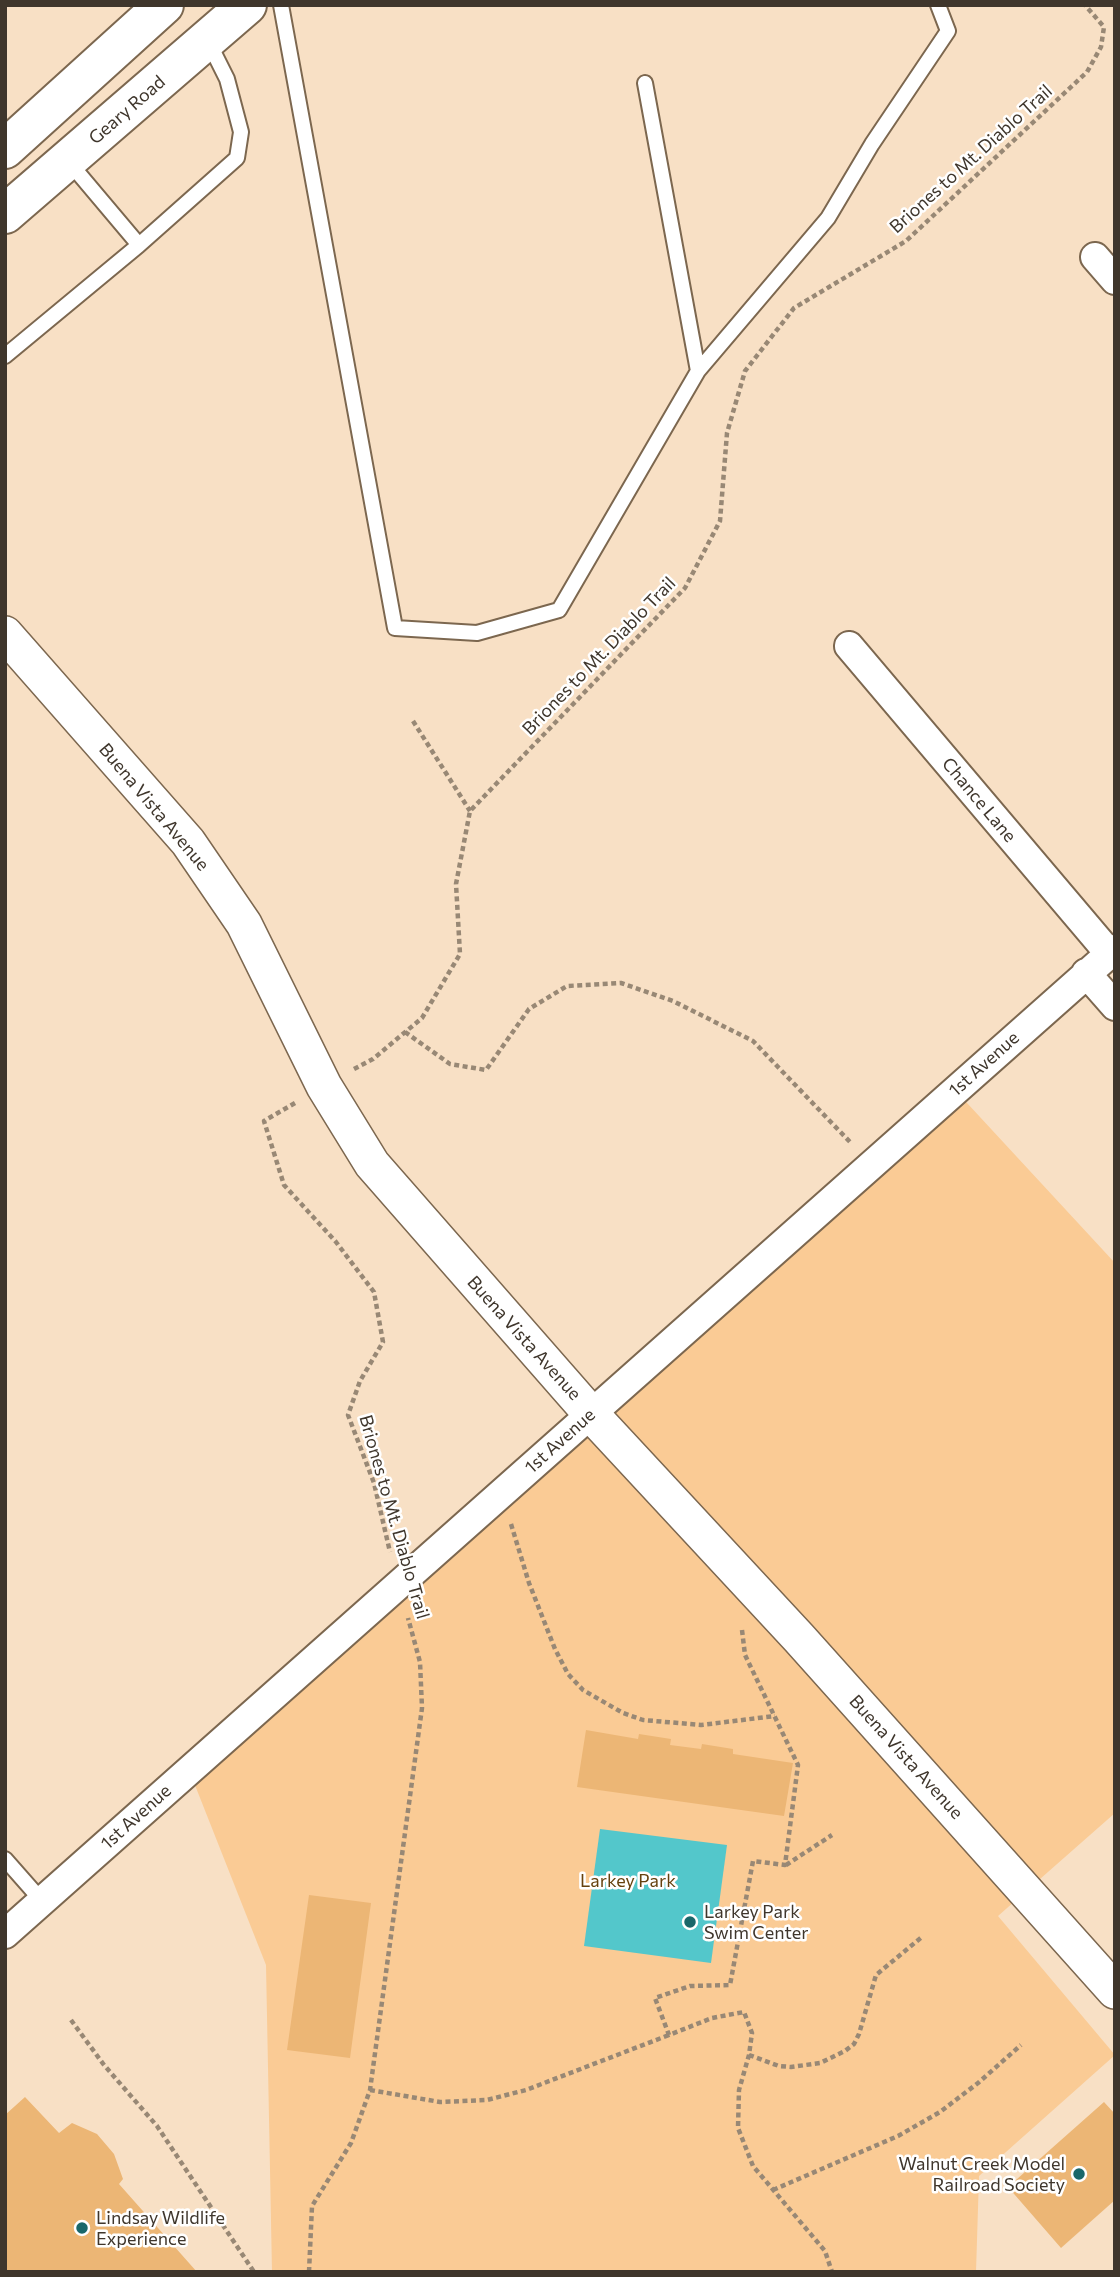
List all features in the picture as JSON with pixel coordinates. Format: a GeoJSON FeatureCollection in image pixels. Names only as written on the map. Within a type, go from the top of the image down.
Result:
{"type":"FeatureCollection","features":[{"type":"Feature","properties":{"kind":"main road"},"geometry":{"type":"LineString","coordinates":[[5,149],[164,5]]}},
{"type":"Feature","properties":{"kind":"main road","name":"Geary Road"},"geometry":{"type":"LineString","coordinates":[[5,214],[247,5]]}},
{"type":"Feature","properties":{"kind":"street"},"geometry":{"type":"LineString","coordinates":[[1095,257],[1115,280]]}},
{"type":"Feature","properties":{"kind":"street","name":"Buena Vista Avenue"},"geometry":{"type":"LineString","coordinates":[[5,634],[188,842],[244,924],[324,1086],[372,1164],[591,1414],[766,1602],[1115,1991]]}},
{"type":"Feature","properties":{"kind":"street","name":"Chance Lane"},"geometry":{"type":"LineString","coordinates":[[849,646],[1112,951]]}},
{"type":"Feature","properties":{"kind":"street","name":"1st Avenue"},"geometry":{"type":"LineString","coordinates":[[5,1934],[1112,951]]}},
{"type":"Feature","properties":{"kind":"street"},"geometry":{"type":"LineString","coordinates":[[1086,973],[1115,1006]]}},
{"type":"Feature","properties":{"kind":"lane"},"geometry":{"type":"LineString","coordinates":[[281,5],[395,628],[477,633],[559,610],[698,371],[828,218],[872,144],[948,30],[938,5]]}},
{"type":"Feature","properties":{"kind":"lane"},"geometry":{"type":"LineString","coordinates":[[5,356],[139,245],[237,158],[240,132],[227,79],[208,40]]}},
{"type":"Feature","properties":{"kind":"lane"},"geometry":{"type":"LineString","coordinates":[[645,83],[698,371]]}},
{"type":"Feature","properties":{"kind":"lane"},"geometry":{"type":"LineString","coordinates":[[68,161],[139,245]]}},
{"type":"Feature","properties":{"kind":"lane"},"geometry":{"type":"LineString","coordinates":[[5,1858],[42,1901]]}},
{"type":"Feature","properties":{"kind":"path","name":"Briones to Mt. Diablo Trail"},"geometry":{"type":"LineString","coordinates":[[309,2272],[312,2206],[351,2143],[370,2090],[422,1708],[421,1662],[398,1585],[374,1483],[348,1415],[360,1381],[383,1342],[374,1292],[335,1241],[284,1185],[264,1121],[373,1059],[422,1018],[460,954],[456,884],[470,811],[685,588],[720,521],[727,433],[745,370],[794,308],[906,241],[1087,72],[1101,47],[1104,27],[1085,5]]}},
{"type":"Feature","properties":{"kind":"path"},"geometry":{"type":"LineString","coordinates":[[413,721],[470,811]]}},
{"type":"Feature","properties":{"kind":"path"},"geometry":{"type":"LineString","coordinates":[[405,1032],[450,1064],[486,1070],[529,1009],[567,986],[621,983],[673,1000],[753,1041],[872,1164]]}},
{"type":"Feature","properties":{"kind":"path"},"geometry":{"type":"LineString","coordinates":[[502,1493],[541,1617],[568,1674],[583,1690],[623,1713],[642,1720],[701,1725],[775,1716]]}},
{"type":"Feature","properties":{"kind":"path"},"geometry":{"type":"LineString","coordinates":[[766,1602],[742,1630],[745,1655],[798,1765],[785,1865]]}},
{"type":"Feature","properties":{"kind":"path"},"geometry":{"type":"LineString","coordinates":[[669,2035],[655,1998],[690,1986],[730,1985],[753,1861],[785,1865],[832,1835]]}},
{"type":"Feature","properties":{"kind":"path"},"geometry":{"type":"LineString","coordinates":[[749,2056],[779,2066],[805,2066],[834,2058],[845,2051],[859,2034],[876,1975],[923,1936]]}},
{"type":"Feature","properties":{"kind":"path"},"geometry":{"type":"LineString","coordinates":[[370,2090],[440,2102],[487,2100],[526,2090],[712,2018],[744,2012],[752,2033],[749,2056],[739,2090],[738,2128],[752,2166],[825,2251],[832,2272]]}},
{"type":"Feature","properties":{"kind":"path"},"geometry":{"type":"LineString","coordinates":[[71,2020],[104,2065],[157,2126],[254,2272]]}},
{"type":"Feature","properties":{"kind":"path"},"geometry":{"type":"LineString","coordinates":[[773,2190],[898,2136],[930,2118],[978,2084],[1021,2045]]}},
{"type":"Feature","properties":{"kind":"green space","name":"Larkey Park"},"geometry":{"type":"Polygon","coordinates":[[[955,1090],[1115,1263],[1115,1813],[998,1916],[1115,2055],[979,2176],[976,2272],[272,2272],[266,1965],[189,1770],[955,1090]]]}},
{"type":"Feature","properties":{"kind":"water"},"geometry":{"type":"Polygon","coordinates":[[[600,1829],[727,1845],[711,1963],[584,1946],[600,1829]]]}},
{"type":"Feature","properties":{"kind":"building"},"geometry":{"type":"Polygon","coordinates":[[[586,1730],[638,1739],[639,1734],[671,1739],[670,1745],[701,1749],[702,1744],[733,1749],[733,1754],[793,1763],[784,1816],[577,1787],[586,1730]]]}},
{"type":"Feature","properties":{"kind":"building"},"geometry":{"type":"Polygon","coordinates":[[[309,1895],[371,1903],[350,2058],[287,2050],[309,1895]]]}},
{"type":"Feature","properties":{"kind":"building","name":"Lindsay Wildlife Experience"},"geometry":{"type":"Polygon","coordinates":[[[25,2097],[59,2133],[72,2123],[97,2134],[114,2154],[123,2179],[119,2184],[197,2272],[5,2272],[5,2115],[25,2097]]]}},
{"type":"Feature","properties":{"kind":"building"},"geometry":{"type":"Polygon","coordinates":[[[1104,2102],[1115,2114],[1115,2200],[1061,2248],[1008,2187],[1104,2102]]]}},
{"type":"Feature","properties":{"kind":"place","name":"Larkey Park Swim Center"},"geometry":{"type":"Point","coordinates":[690,1922]}},
{"type":"Feature","properties":{"kind":"place","name":"Walnut Creek Model Railroad Society"},"geometry":{"type":"Point","coordinates":[1079,2174]}},
{"type":"Feature","properties":{"kind":"place","name":"Lindsay Wildlife Experience"},"geometry":{"type":"Point","coordinates":[82,2228]}}]}
